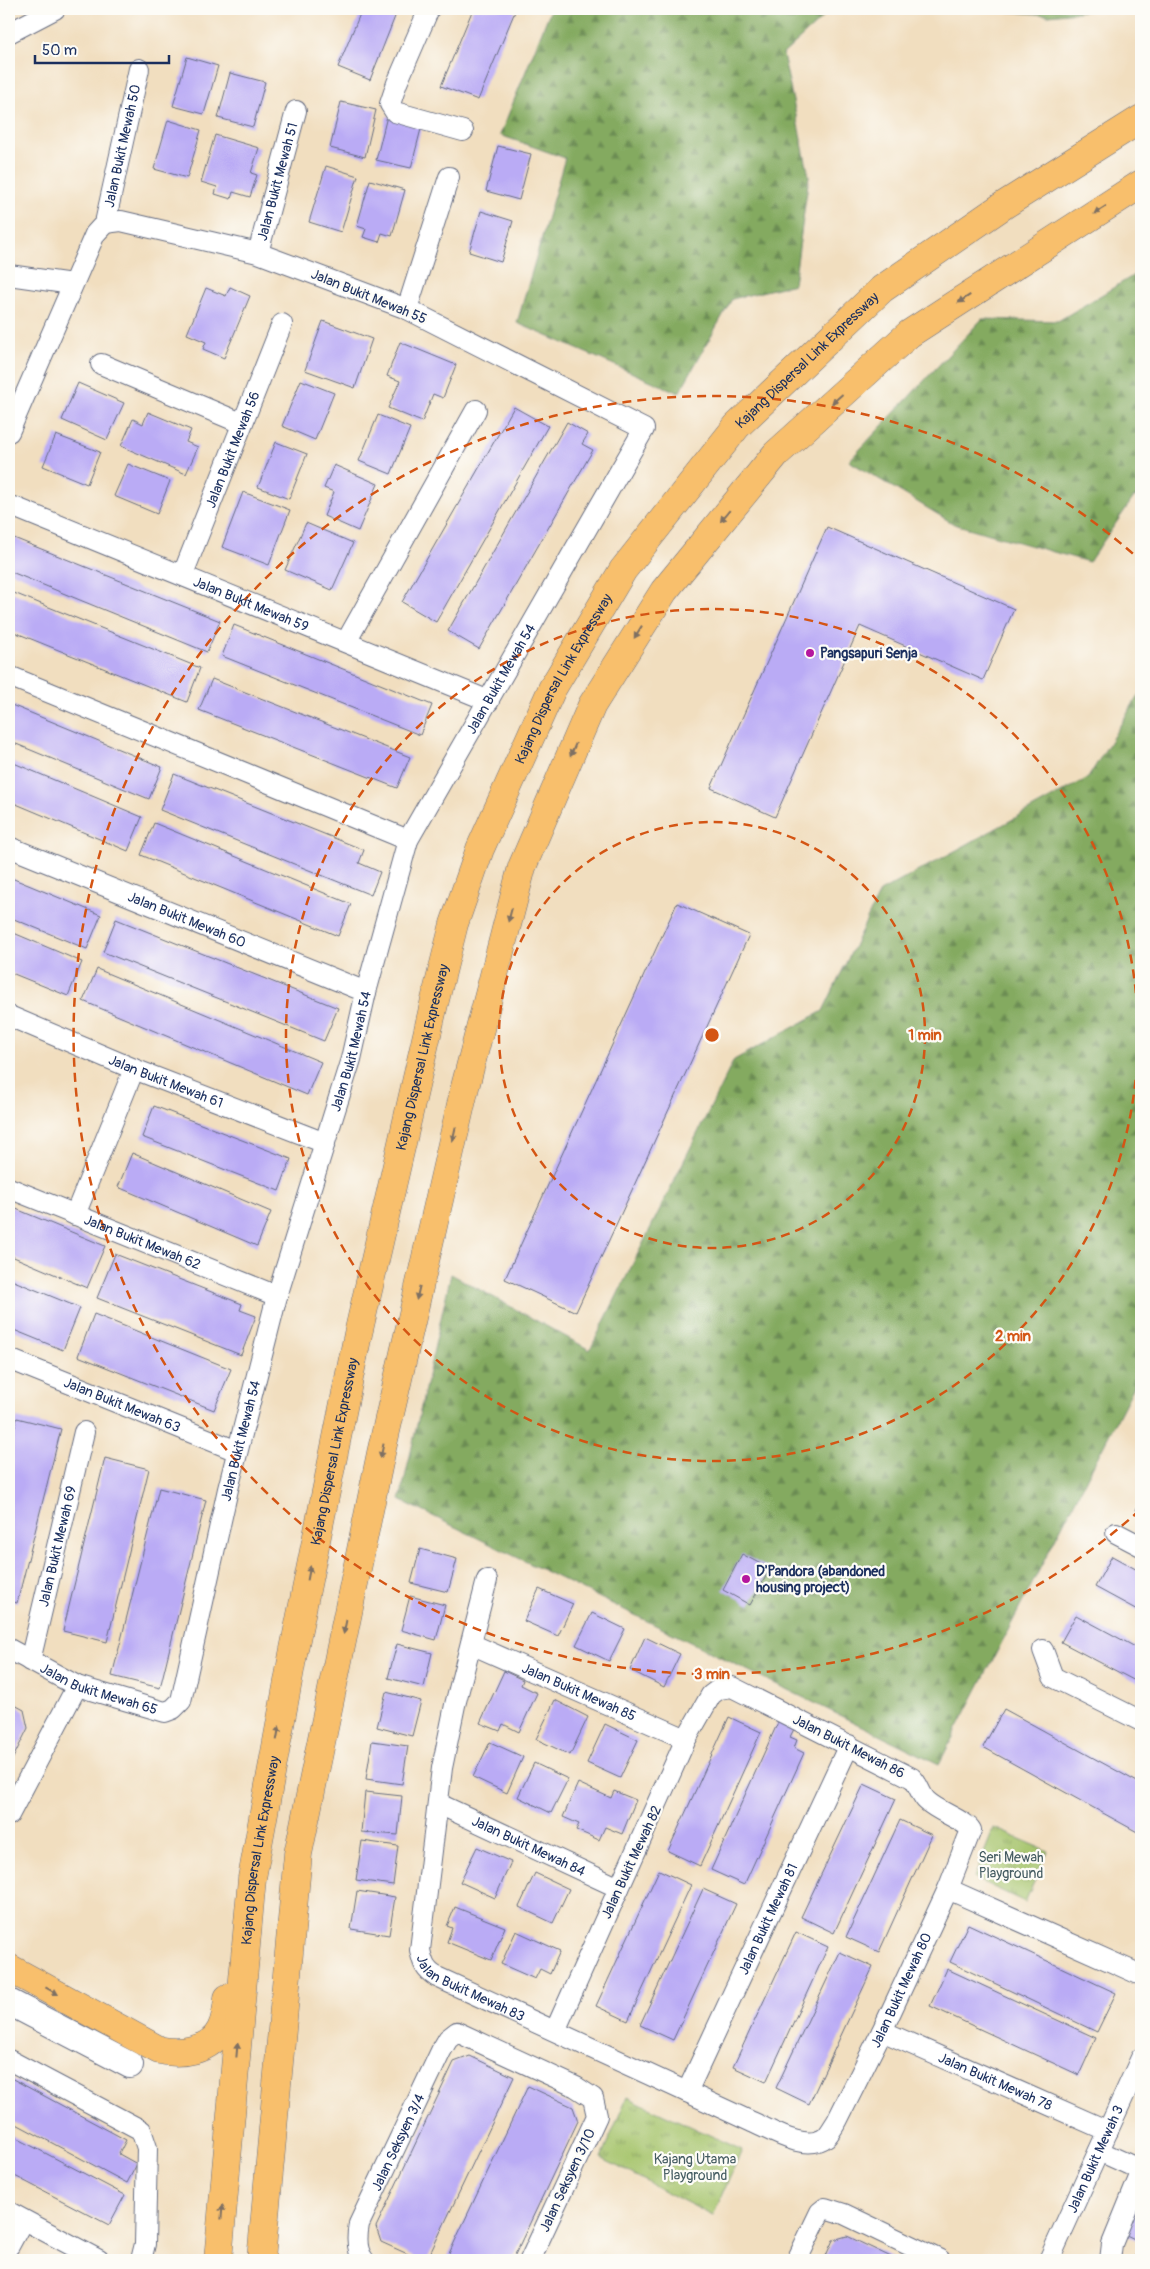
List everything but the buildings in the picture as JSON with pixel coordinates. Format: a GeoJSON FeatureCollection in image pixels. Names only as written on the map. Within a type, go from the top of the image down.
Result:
{"type":"FeatureCollection","features":[{"type":"Feature","properties":{"kind":"highway","name":"Kajang Dispersal Link Expressway"},"geometry":{"type":"LineString","coordinates":[[218,2260],[252,1878],[293,1654],[358,1334],[434,1004],[454,924],[480,849],[552,689],[623,570],[737,426],[882,289],[1004,205],[1141,119]]}},
{"type":"Feature","properties":{"kind":"highway"},"geometry":{"type":"LineString","coordinates":[[261,2260],[298,1854],[381,1453],[465,1087],[522,867],[592,705],[664,591],[776,454],[909,334],[1141,184]]}},
{"type":"Feature","properties":{"kind":"highway"},"geometry":{"type":"LineString","coordinates":[[9,1968],[159,2050],[172,2053],[196,2049],[210,2041],[221,2031],[226,2015],[235,1929],[252,1878]]}},
{"type":"Feature","properties":{"kind":"street"},"geometry":{"type":"LineString","coordinates":[[9,33],[55,9]]}},
{"type":"Feature","properties":{"kind":"street"},"geometry":{"type":"LineString","coordinates":[[429,9],[390,104],[395,112],[463,131]]}},
{"type":"Feature","properties":{"kind":"street","name":"Jalan Bukit Mewah 50"},"geometry":{"type":"LineString","coordinates":[[105,223],[139,69]]}},
{"type":"Feature","properties":{"kind":"street","name":"Jalan Bukit Mewah 51"},"geometry":{"type":"LineString","coordinates":[[258,253],[296,111]]}},
{"type":"Feature","properties":{"kind":"street"},"geometry":{"type":"LineString","coordinates":[[407,308],[449,177]]}},
{"type":"Feature","properties":{"kind":"street","name":"Jalan Bukit Mewah 55"},"geometry":{"type":"LineString","coordinates":[[105,223],[122,220],[258,253],[407,308],[644,429]]}},
{"type":"Feature","properties":{"kind":"street"},"geometry":{"type":"LineString","coordinates":[[9,432],[72,284],[95,234],[105,223]]}},
{"type":"Feature","properties":{"kind":"street"},"geometry":{"type":"LineString","coordinates":[[9,275],[72,284]]}},
{"type":"Feature","properties":{"kind":"street","name":"Jalan Bukit Mewah 56"},"geometry":{"type":"LineString","coordinates":[[183,574],[241,423],[282,324]]}},
{"type":"Feature","properties":{"kind":"street"},"geometry":{"type":"LineString","coordinates":[[101,364],[241,423]]}},
{"type":"Feature","properties":{"kind":"street"},"geometry":{"type":"LineString","coordinates":[[346,642],[476,410]]}},
{"type":"Feature","properties":{"kind":"street","name":"Jalan Bukit Mewah 54"},"geometry":{"type":"LineString","coordinates":[[165,1712],[173,1709],[181,1701],[237,1451],[277,1296],[351,1059],[366,992],[408,840],[644,429]]}},
{"type":"Feature","properties":{"kind":"street","name":"Jalan Bukit Mewah 59"},"geometry":{"type":"LineString","coordinates":[[14,507],[183,574],[489,701]]}},
{"type":"Feature","properties":{"kind":"street"},"geometry":{"type":"LineString","coordinates":[[9,676],[408,840]]}},
{"type":"Feature","properties":{"kind":"street","name":"Jalan Bukit Mewah 60"},"geometry":{"type":"LineString","coordinates":[[9,847],[366,992]]}},
{"type":"Feature","properties":{"kind":"street","name":"Jalan Bukit Mewah 61"},"geometry":{"type":"LineString","coordinates":[[9,1016],[134,1069],[325,1143]]}},
{"type":"Feature","properties":{"kind":"street"},"geometry":{"type":"LineString","coordinates":[[75,1215],[134,1069]]}},
{"type":"Feature","properties":{"kind":"street","name":"Jalan Bukit Mewah 62"},"geometry":{"type":"LineString","coordinates":[[9,1188],[277,1296]]}},
{"type":"Feature","properties":{"kind":"street","name":"Jalan Bukit Mewah 63"},"geometry":{"type":"LineString","coordinates":[[9,1359],[237,1451]]}},
{"type":"Feature","properties":{"kind":"street","name":"Jalan Bukit Mewah 69"},"geometry":{"type":"LineString","coordinates":[[30,1661],[84,1432]]}},
{"type":"Feature","properties":{"kind":"street"},"geometry":{"type":"LineString","coordinates":[[1116,1533],[1141,1546]]}},
{"type":"Feature","properties":{"kind":"street","name":"Jalan Bukit Mewah 83"},"geometry":{"type":"LineString","coordinates":[[487,1580],[442,1768],[420,1950],[423,1964],[427,1971],[799,2142],[811,2143],[820,2141]]}},
{"type":"Feature","properties":{"kind":"street","name":"Jalan Bukit Mewah 85"},"geometry":{"type":"LineString","coordinates":[[471,1644],[686,1739]]}},
{"type":"Feature","properties":{"kind":"street","name":"Jalan Bukit Mewah 65"},"geometry":{"type":"LineString","coordinates":[[9,1649],[77,1686],[165,1712]]}},
{"type":"Feature","properties":{"kind":"street"},"geometry":{"type":"LineString","coordinates":[[1043,1650],[1053,1677],[1141,1721]]}},
{"type":"Feature","properties":{"kind":"street"},"geometry":{"type":"LineString","coordinates":[[9,1816],[77,1686]]}},
{"type":"Feature","properties":{"kind":"street","name":"Jalan Bukit Mewah 86"},"geometry":{"type":"LineString","coordinates":[[711,1695],[719,1689],[732,1687],[849,1745],[912,1778],[926,1801],[969,1827],[971,1831]]}},
{"type":"Feature","properties":{"kind":"street","name":"Jalan Bukit Mewah 82"},"geometry":{"type":"LineString","coordinates":[[555,2031],[686,1739],[711,1695]]}},
{"type":"Feature","properties":{"kind":"street","name":"Jalan Bukit Mewah 81"},"geometry":{"type":"LineString","coordinates":[[687,2092],[849,1745]]}},
{"type":"Feature","properties":{"kind":"street","name":"Jalan Bukit Mewah 84"},"geometry":{"type":"LineString","coordinates":[[439,1804],[619,1888]]}},
{"type":"Feature","properties":{"kind":"street","name":"Jalan Bukit Mewah 80"},"geometry":{"type":"LineString","coordinates":[[820,2141],[829,2133],[836,2121],[882,2031],[948,1889],[971,1831]]}},
{"type":"Feature","properties":{"kind":"street"},"geometry":{"type":"LineString","coordinates":[[948,1889],[1141,1975]]}},
{"type":"Feature","properties":{"kind":"street"},"geometry":{"type":"LineString","coordinates":[[9,2002],[130,2065]]}},
{"type":"Feature","properties":{"kind":"street","name":"Jalan Bukit Mewah 78"},"geometry":{"type":"LineString","coordinates":[[882,2031],[1108,2131]]}},
{"type":"Feature","properties":{"kind":"street","name":"Jalan Seksyen 3/10"},"geometry":{"type":"LineString","coordinates":[[457,2032],[576,2087],[593,2098],[597,2116],[530,2260]]}},
{"type":"Feature","properties":{"kind":"street","name":"Jalan Seksyen 3/4"},"geometry":{"type":"LineString","coordinates":[[364,2260],[361,2257],[358,2240],[359,2224],[441,2051],[448,2039],[457,2032]]}},
{"type":"Feature","properties":{"kind":"street","name":"Jalan Bukit Mewah 3"},"geometry":{"type":"LineString","coordinates":[[1049,2260],[1141,2058]]}},
{"type":"Feature","properties":{"kind":"street"},"geometry":{"type":"LineString","coordinates":[[9,2060],[141,2130],[147,2148],[145,2244],[141,2260]]}},
{"type":"Feature","properties":{"kind":"street"},"geometry":{"type":"LineString","coordinates":[[1099,2151],[1141,2171],[1112,2244],[1110,2260]]}},
{"type":"Feature","properties":{"kind":"street"},"geometry":{"type":"LineString","coordinates":[[797,2260],[822,2210],[829,2208],[940,2260]]}},
{"type":"Feature","properties":{"kind":"street"},"geometry":{"type":"LineString","coordinates":[[9,2246],[16,2216],[99,2260]]}},
{"type":"Feature","properties":{"kind":"green space"},"geometry":{"type":"Polygon","coordinates":[[[551,9],[832,9],[783,54],[809,176],[794,284],[732,299],[679,393],[517,323],[565,158],[500,135],[551,9]]]}},
{"type":"Feature","properties":{"kind":"green space"},"geometry":{"type":"Polygon","coordinates":[[[977,9],[1103,9],[1049,15],[977,9]]]}},
{"type":"Feature","properties":{"kind":"green space"},"geometry":{"type":"Polygon","coordinates":[[[1141,271],[1141,495],[1134,497],[1089,562],[954,524],[849,461],[982,319],[1058,321],[1141,271]]]}},
{"type":"Feature","properties":{"kind":"green space"},"geometry":{"type":"Polygon","coordinates":[[[1141,691],[1141,1373],[939,1764],[400,1500],[451,1274],[590,1350],[734,1060],[823,1011],[880,892],[1088,778],[1141,691]]]}},
{"type":"Feature","properties":{"kind":"green space","name":"Seri Mewah Playground"},"geometry":{"type":"Polygon","coordinates":[[[994,1828],[1048,1851],[1025,1902],[974,1878],[994,1828]]]}},
{"type":"Feature","properties":{"kind":"green space","name":"Kajang Utama Playground"},"geometry":{"type":"Polygon","coordinates":[[[627,2097],[742,2150],[713,2216],[601,2158],[627,2097]]]}},
{"type":"Feature","properties":{"kind":"place","name":"Pangsapuri Senja"},"geometry":{"type":"Point","coordinates":[810,653]}},
{"type":"Feature","properties":{"kind":"place","name":"D'Pandora (abandoned housing project)"},"geometry":{"type":"Point","coordinates":[746,1579]}}]}
